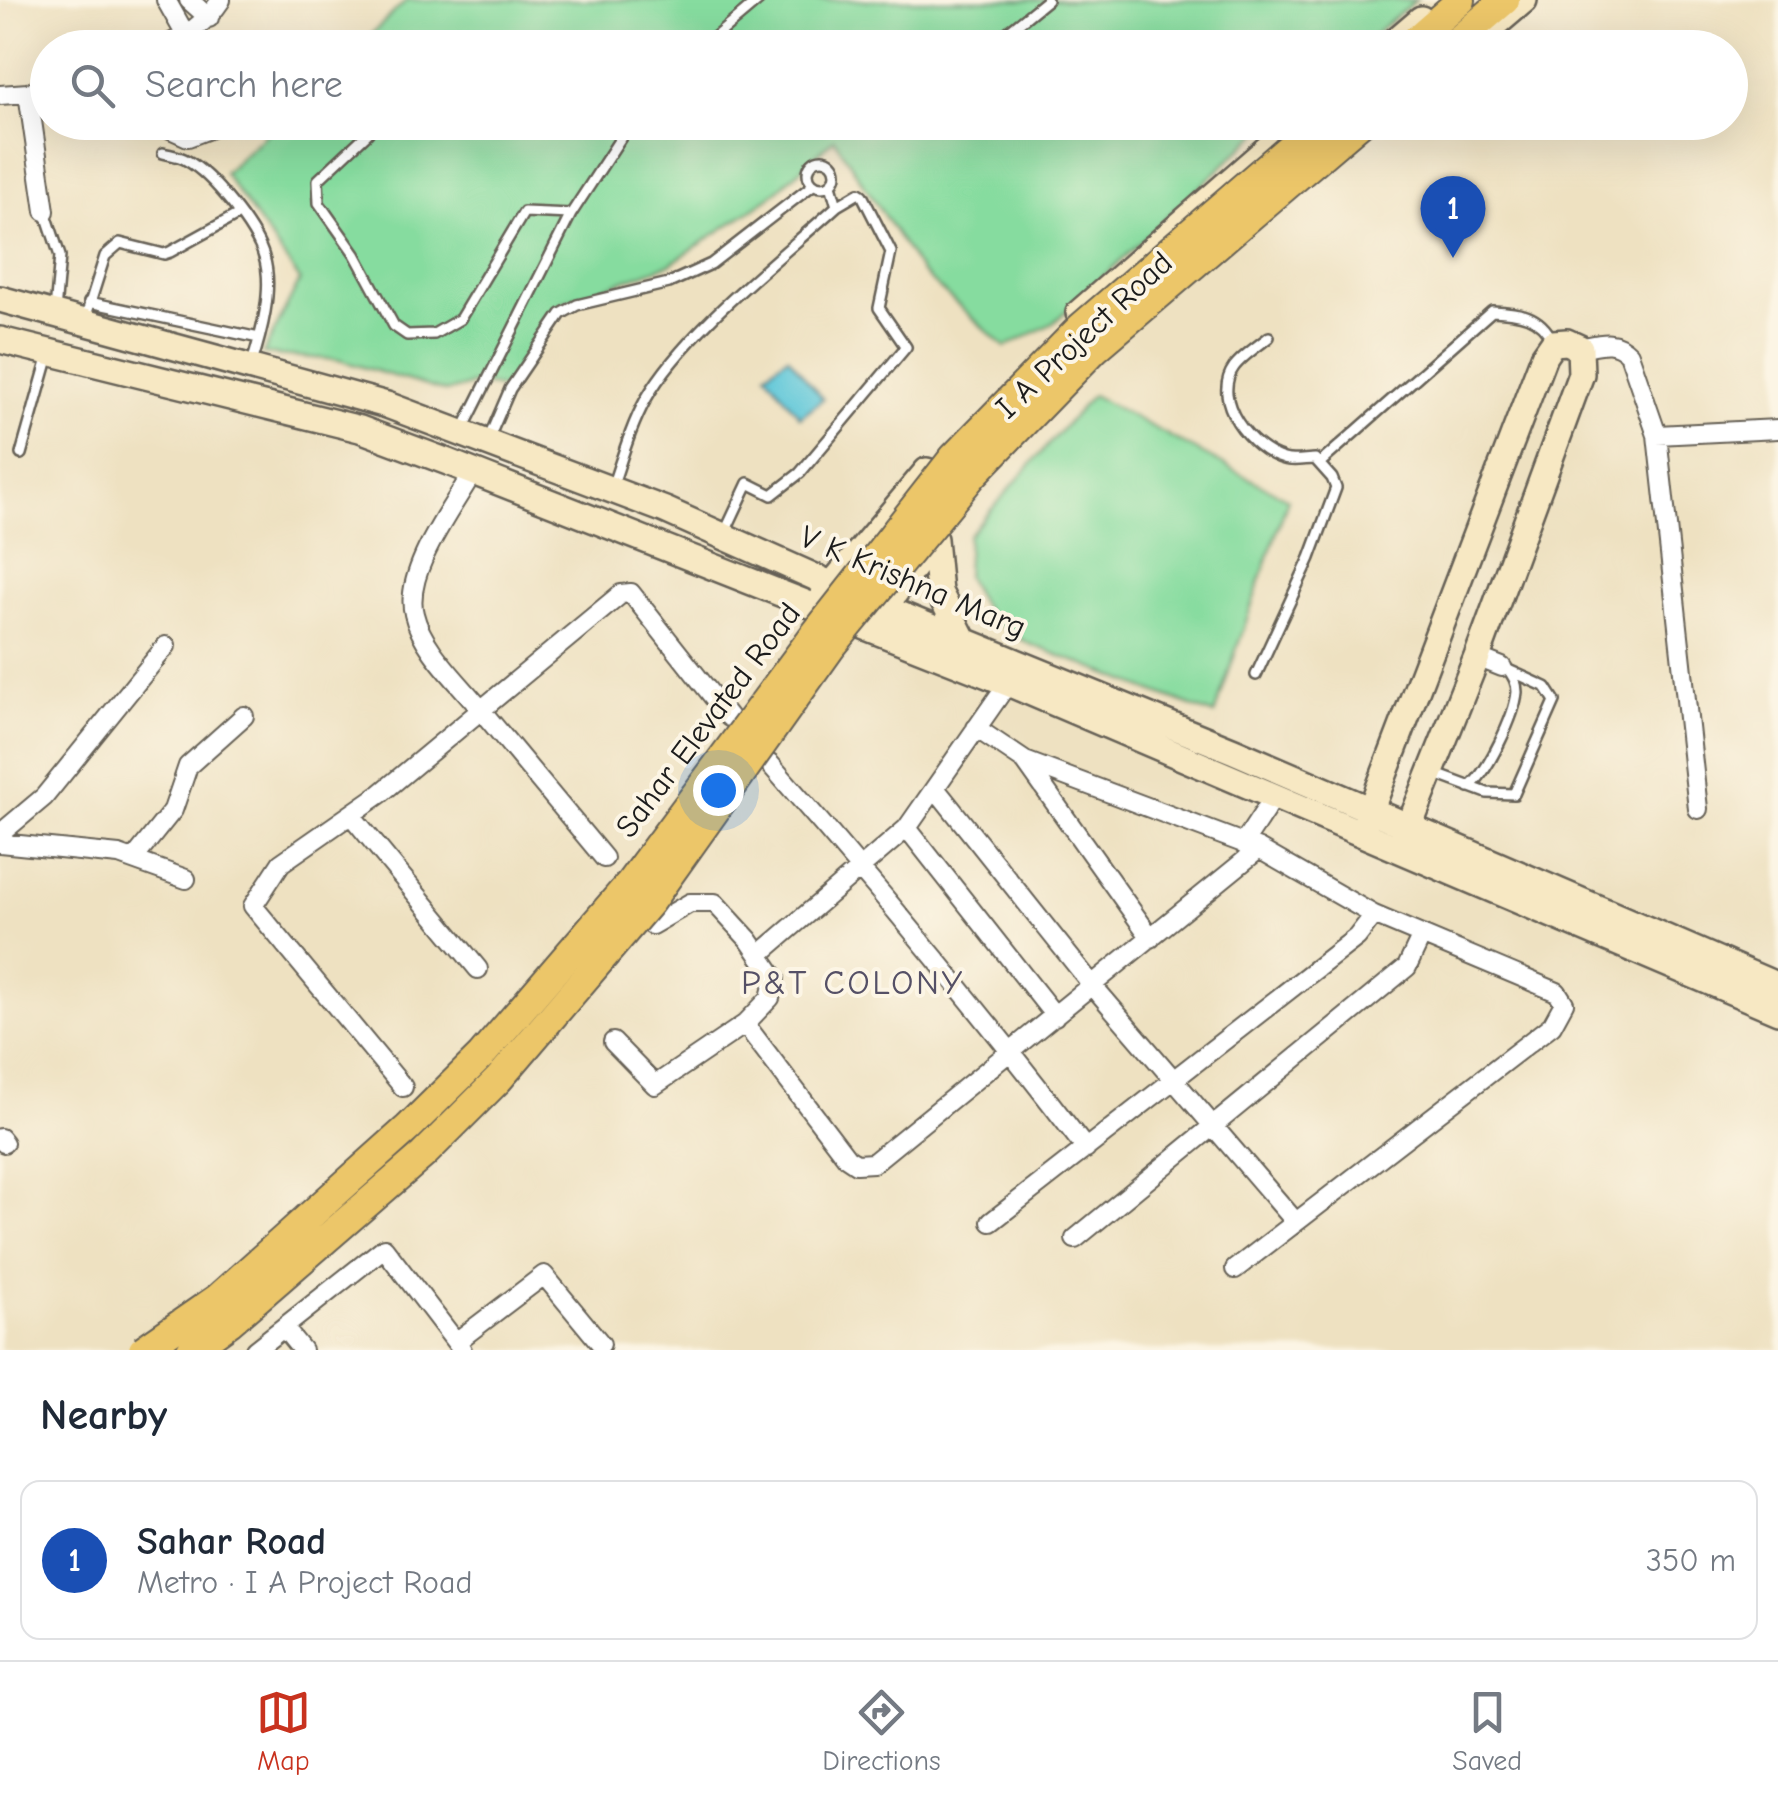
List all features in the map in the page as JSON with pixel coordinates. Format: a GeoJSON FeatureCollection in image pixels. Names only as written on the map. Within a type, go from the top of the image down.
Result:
{"type":"FeatureCollection","features":[{"type":"Feature","properties":{"kind":"main road"},"geometry":{"type":"LineString","coordinates":[[1408,30],[1444,0]]}},
{"type":"Feature","properties":{"kind":"main road"},"geometry":{"type":"LineString","coordinates":[[1426,30],[1460,0]]}},
{"type":"Feature","properties":{"kind":"main road"},"geometry":{"type":"LineString","coordinates":[[1470,30],[1505,0]]}},
{"type":"Feature","properties":{"kind":"main road"},"geometry":{"type":"LineString","coordinates":[[1489,30],[1524,0]]}},
{"type":"Feature","properties":{"kind":"main road"},"geometry":{"type":"LineString","coordinates":[[814,607],[941,455],[1028,361],[1115,278],[1277,140]]}},
{"type":"Feature","properties":{"kind":"main road","name":"Sahar Elevated Road"},"geometry":{"type":"LineString","coordinates":[[143,1350],[218,1298],[408,1128],[481,1056],[629,884],[811,639],[954,457],[1081,327],[1298,140]]}},
{"type":"Feature","properties":{"kind":"main road","name":"Sahar Elevated Road"},"geometry":{"type":"LineString","coordinates":[[191,1350],[230,1322],[423,1156],[498,1080],[650,902],[832,646],[973,475],[1096,349],[1340,140]]}},
{"type":"Feature","properties":{"kind":"main road","name":"I A Project Road"},"geometry":{"type":"LineString","coordinates":[[868,630],[934,539],[1012,445],[1101,356],[1358,140]]}},
{"type":"Feature","properties":{"kind":"main road","name":"V K Krishna Marg"},"geometry":{"type":"LineString","coordinates":[[0,299],[55,314],[87,312],[250,368],[382,404],[611,489],[964,641],[1013,673],[1361,836],[1728,976],[1778,986]]}},
{"type":"Feature","properties":{"kind":"main road","name":"V K Krishna Marg"},"geometry":{"type":"LineString","coordinates":[[0,340],[370,433],[868,630],[1013,673],[1409,826],[1728,976],[1778,1011]]}},
{"type":"Feature","properties":{"kind":"main road"},"geometry":{"type":"LineString","coordinates":[[1361,836],[1544,356],[1553,342],[1567,342],[1580,348],[1581,374],[1477,657],[1399,852]]}},
{"type":"Feature","properties":{"kind":"main road"},"geometry":{"type":"LineString","coordinates":[[370,433],[382,404]]}},
{"type":"Feature","properties":{"kind":"main road"},"geometry":{"type":"LineString","coordinates":[[934,539],[938,592],[964,641]]}},
{"type":"Feature","properties":{"kind":"main road"},"geometry":{"type":"LineString","coordinates":[[796,568],[836,560],[868,540]]}},
{"type":"Feature","properties":{"kind":"street"},"geometry":{"type":"LineString","coordinates":[[166,0],[183,30]]}},
{"type":"Feature","properties":{"kind":"street"},"geometry":{"type":"LineString","coordinates":[[191,0],[209,18]]}},
{"type":"Feature","properties":{"kind":"street"},"geometry":{"type":"LineString","coordinates":[[199,30],[220,0]]}},
{"type":"Feature","properties":{"kind":"street"},"geometry":{"type":"LineString","coordinates":[[0,96],[28,94],[30,107]]}},
{"type":"Feature","properties":{"kind":"street"},"geometry":{"type":"LineString","coordinates":[[35,140],[46,211]]}},
{"type":"Feature","properties":{"kind":"street"},"geometry":{"type":"LineString","coordinates":[[1580,348],[1606,342],[1620,344],[1629,354],[1657,435],[1698,809]]}},
{"type":"Feature","properties":{"kind":"street"},"geometry":{"type":"LineString","coordinates":[[1657,435],[1778,429]]}},
{"type":"Feature","properties":{"kind":"street"},"geometry":{"type":"LineString","coordinates":[[473,472],[416,574],[413,613],[430,647],[604,858]]}},
{"type":"Feature","properties":{"kind":"street"},"geometry":{"type":"LineString","coordinates":[[403,1087],[253,906],[282,862],[351,815],[621,594],[630,593],[729,717]]}},
{"type":"Feature","properties":{"kind":"street"},"geometry":{"type":"LineString","coordinates":[[0,834],[44,797],[166,646]]}},
{"type":"Feature","properties":{"kind":"street"},"geometry":{"type":"LineString","coordinates":[[1477,657],[1505,668]]}},
{"type":"Feature","properties":{"kind":"street"},"geometry":{"type":"LineString","coordinates":[[759,955],[907,828],[1013,673]]}},
{"type":"Feature","properties":{"kind":"street"},"geometry":{"type":"LineString","coordinates":[[133,860],[173,810],[188,766],[244,716]]}},
{"type":"Feature","properties":{"kind":"street"},"geometry":{"type":"LineString","coordinates":[[976,728],[1024,761],[1251,847],[1374,915],[1557,992],[1564,1003],[1552,1025],[1235,1268]]}},
{"type":"Feature","properties":{"kind":"street"},"geometry":{"type":"LineString","coordinates":[[1024,761],[1151,938]]}},
{"type":"Feature","properties":{"kind":"street"},"geometry":{"type":"LineString","coordinates":[[770,764],[862,869],[1086,1149]]}},
{"type":"Feature","properties":{"kind":"street"},"geometry":{"type":"LineString","coordinates":[[935,788],[1094,986],[1294,1220]]}},
{"type":"Feature","properties":{"kind":"street"},"geometry":{"type":"LineString","coordinates":[[745,1024],[847,1158],[856,1164],[873,1162],[1094,986],[1251,847],[1274,797]]}},
{"type":"Feature","properties":{"kind":"street"},"geometry":{"type":"LineString","coordinates":[[351,815],[478,969]]}},
{"type":"Feature","properties":{"kind":"street"},"geometry":{"type":"LineString","coordinates":[[907,828],[1055,1016]]}},
{"type":"Feature","properties":{"kind":"street"},"geometry":{"type":"LineString","coordinates":[[0,843],[118,855],[186,879]]}},
{"type":"Feature","properties":{"kind":"street"},"geometry":{"type":"LineString","coordinates":[[613,1042],[655,1086],[745,1024],[770,998],[775,978],[715,903],[690,903],[652,925]]}},
{"type":"Feature","properties":{"kind":"street"},"geometry":{"type":"LineString","coordinates":[[991,1222],[1356,938],[1374,915]]}},
{"type":"Feature","properties":{"kind":"street"},"geometry":{"type":"LineString","coordinates":[[1075,1239],[1407,967],[1422,936]]}},
{"type":"Feature","properties":{"kind":"street"},"geometry":{"type":"LineString","coordinates":[[255,1350],[384,1248],[459,1346],[544,1275],[601,1344]]}},
{"type":"Feature","properties":{"kind":"street"},"geometry":{"type":"LineString","coordinates":[[284,1328],[302,1350]]}},
{"type":"Feature","properties":{"kind":"lane"},"geometry":{"type":"LineString","coordinates":[[724,30],[760,0]]}},
{"type":"Feature","properties":{"kind":"lane"},"geometry":{"type":"LineString","coordinates":[[1010,30],[1047,0]]}},
{"type":"Feature","properties":{"kind":"lane"},"geometry":{"type":"LineString","coordinates":[[361,140],[318,180],[319,203],[354,254],[394,326],[407,335],[434,334],[460,319],[524,212],[570,214]]}},
{"type":"Feature","properties":{"kind":"lane"},"geometry":{"type":"LineString","coordinates":[[461,433],[570,214],[619,140]]}},
{"type":"Feature","properties":{"kind":"lane"},"geometry":{"type":"LineString","coordinates":[[163,153],[186,160],[222,193],[249,226],[265,259],[266,289],[250,368]]}},
{"type":"Feature","properties":{"kind":"lane"},"geometry":{"type":"LineString","coordinates":[[831,185],[822,188],[808,178],[808,168],[815,161],[824,159],[836,172],[831,185],[837,206]]}},
{"type":"Feature","properties":{"kind":"lane"},"geometry":{"type":"LineString","coordinates":[[487,442],[510,389],[561,314],[578,305],[669,282],[711,264],[813,185]]}},
{"type":"Feature","properties":{"kind":"lane"},"geometry":{"type":"LineString","coordinates":[[611,489],[644,401],[660,378],[700,332],[837,206],[859,193],[890,252],[879,308],[906,347],[800,473],[772,494],[748,484],[723,536]]}},
{"type":"Feature","properties":{"kind":"lane"},"geometry":{"type":"LineString","coordinates":[[46,211],[60,256],[55,314]]}},
{"type":"Feature","properties":{"kind":"lane"},"geometry":{"type":"LineString","coordinates":[[239,214],[164,254],[120,243],[105,256],[87,312],[259,338]]}},
{"type":"Feature","properties":{"kind":"lane"},"geometry":{"type":"LineString","coordinates":[[1320,463],[1492,311],[1518,312],[1545,326],[1553,342]]}},
{"type":"Feature","properties":{"kind":"lane"},"geometry":{"type":"LineString","coordinates":[[1256,675],[1310,558],[1336,488],[1315,460],[1284,460],[1266,450],[1228,406],[1226,388],[1234,366],[1269,336]]}},
{"type":"Feature","properties":{"kind":"lane"},"geometry":{"type":"LineString","coordinates":[[21,454],[49,352]]}},
{"type":"Feature","properties":{"kind":"lane"},"geometry":{"type":"LineString","coordinates":[[1430,773],[1487,794],[1514,794],[1555,701],[1552,692],[1505,668]]}},
{"type":"Feature","properties":{"kind":"lane"},"geometry":{"type":"LineString","coordinates":[[1470,787],[1496,750],[1517,696],[1516,683],[1505,668]]}},
{"type":"Feature","properties":{"kind":"green space"},"geometry":{"type":"Polygon","coordinates":[[[407,0],[1416,0],[1380,30],[376,30],[407,0]]]}},
{"type":"Feature","properties":{"kind":"green space"},"geometry":{"type":"Polygon","coordinates":[[[260,140],[833,140],[769,198],[670,264],[561,303],[510,389],[477,383],[446,392],[339,360],[263,354],[300,280],[224,173],[260,140]]]}},
{"type":"Feature","properties":{"kind":"green space"},"geometry":{"type":"Polygon","coordinates":[[[835,140],[1251,140],[1053,323],[1005,347],[921,272],[835,140]]]}},
{"type":"Feature","properties":{"kind":"green space"},"geometry":{"type":"Polygon","coordinates":[[[1092,395],[1288,499],[1214,715],[1029,644],[991,620],[966,577],[968,536],[1092,395]]]}},
{"type":"Feature","properties":{"kind":"water"},"geometry":{"type":"Polygon","coordinates":[[[788,356],[823,399],[800,417],[766,373],[788,356]]]}},
{"type":"Feature","properties":{"kind":"place","name":"Sahar Road"},"geometry":{"type":"Point","coordinates":[1453,258]}},
{"type":"Feature","properties":{"kind":"district","name":"P&T COLONY"},"geometry":{"type":"Point","coordinates":[853,982]}}]}
